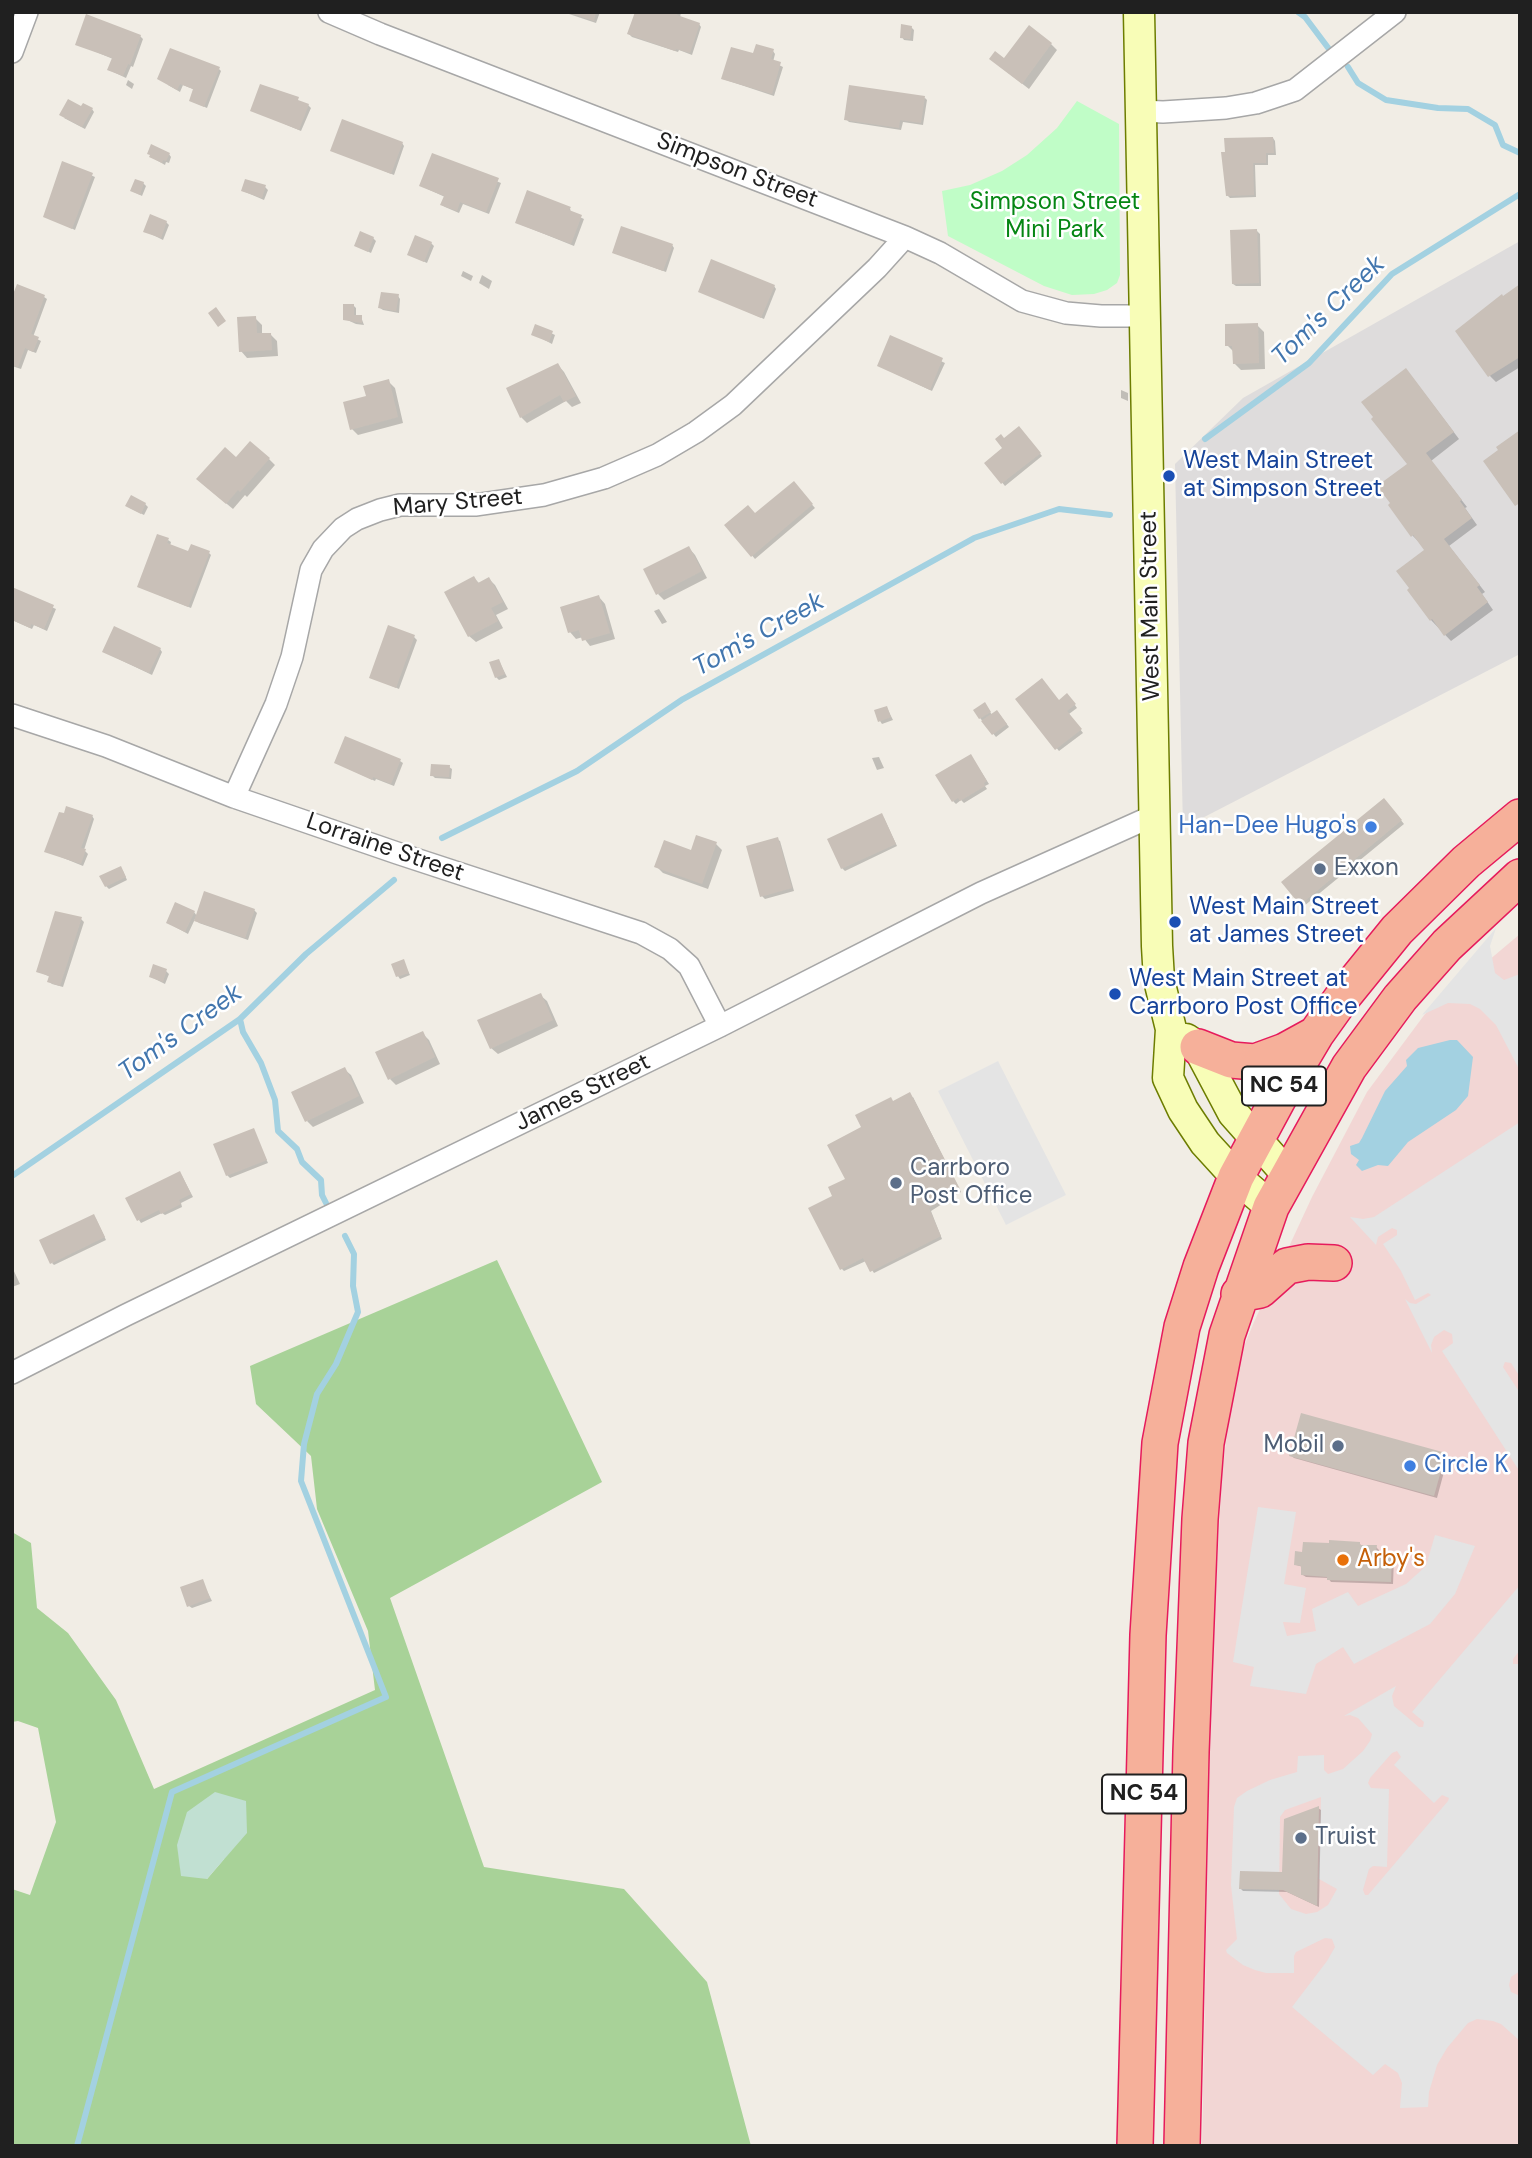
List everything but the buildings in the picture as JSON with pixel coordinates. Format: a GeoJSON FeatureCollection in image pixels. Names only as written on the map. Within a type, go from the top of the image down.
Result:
{"type":"FeatureCollection","features":[{"type":"Feature","properties":{"kind":"highway","name":"NC 54"},"geometry":{"type":"LineString","coordinates":[[1135,2146],[1148,1635],[1160,1443],[1182,1328],[1205,1255],[1236,1177],[1317,1034],[1341,999],[1397,930],[1466,862],[1520,817]]}},
{"type":"Feature","properties":{"kind":"highway","name":"NC 54"},"geometry":{"type":"LineString","coordinates":[[1182,2146],[1191,1752],[1201,1493],[1216,1386],[1239,1294],[1271,1207],[1349,1067],[1400,998],[1447,945],[1520,877]]}},
{"type":"Feature","properties":{"kind":"highway"},"geometry":{"type":"LineString","coordinates":[[1185,1038],[1231,1060],[1255,1062],[1285,1051],[1317,1034]]}},
{"type":"Feature","properties":{"kind":"highway"},"geometry":{"type":"LineString","coordinates":[[1239,1294],[1260,1290],[1287,1266],[1308,1262],[1335,1263]]}},
{"type":"Feature","properties":{"kind":"main road","name":"West Main Street"},"geometry":{"type":"LineString","coordinates":[[1139,12],[1159,980],[1185,1038],[1233,1113],[1287,1174]]}},
{"type":"Feature","properties":{"kind":"main road","name":"West Main Street"},"geometry":{"type":"LineString","coordinates":[[1185,1038],[1168,1079],[1183,1110],[1205,1143],[1236,1177],[1271,1207]]}},
{"type":"Feature","properties":{"kind":"street"},"geometry":{"type":"LineString","coordinates":[[12,52],[27,12]]}},
{"type":"Feature","properties":{"kind":"street","name":"Simpson Street"},"geometry":{"type":"LineString","coordinates":[[329,12],[905,237],[940,253],[1021,301],[1041,307],[1101,316],[1144,316]]}},
{"type":"Feature","properties":{"kind":"street"},"geometry":{"type":"LineString","coordinates":[[1142,111],[1226,108],[1256,103],[1295,90],[1395,12]]}},
{"type":"Feature","properties":{"kind":"street","name":"Mary Street"},"geometry":{"type":"LineString","coordinates":[[234,797],[276,704],[292,657],[311,570],[323,549],[343,528],[380,509],[400,505],[475,505],[544,495],[604,478],[656,455],[696,432],[733,405],[905,237]]}},
{"type":"Feature","properties":{"kind":"street","name":"Lorraine Street"},"geometry":{"type":"LineString","coordinates":[[12,715],[106,746],[234,797],[640,933],[670,949],[688,966],[720,1026]]}},
{"type":"Feature","properties":{"kind":"street","name":"James Street"},"geometry":{"type":"LineString","coordinates":[[12,1373],[720,1026],[981,893],[1155,815]]}},
{"type":"Feature","properties":{"kind":"shaded area"},"geometry":{"type":"Polygon","coordinates":[[[1520,241],[1520,654],[1183,828],[1175,464],[1243,398],[1520,241]]]}},
{"type":"Feature","properties":{"kind":"shaded area"},"geometry":{"type":"Polygon","coordinates":[[[1496,928],[1490,946],[1495,973],[1504,980],[1520,974],[1520,1071],[1496,1025],[1480,1009],[1470,1004],[1448,1003],[1422,1015],[1496,928]]]}},
{"type":"Feature","properties":{"kind":"shaded area"},"geometry":{"type":"Polygon","coordinates":[[[1520,934],[1520,2146],[1202,2146],[1211,1681],[1222,1473],[1236,1366],[1312,1197],[1367,1092],[1425,1014],[1520,934]]]}},
{"type":"Feature","properties":{"kind":"shaded area"},"geometry":{"type":"Polygon","coordinates":[[[998,1061],[1066,1195],[1006,1225],[938,1091],[998,1061]]]}},
{"type":"Feature","properties":{"kind":"shaded area"},"geometry":{"type":"Polygon","coordinates":[[[1520,1122],[1520,1377],[1511,1363],[1505,1362],[1503,1367],[1520,1393],[1520,1472],[1442,1351],[1453,1343],[1452,1334],[1444,1330],[1434,1337],[1432,1353],[1405,1299],[1416,1304],[1431,1295],[1428,1293],[1415,1300],[1401,1271],[1383,1244],[1397,1235],[1397,1230],[1392,1228],[1378,1237],[1376,1245],[1350,1217],[1374,1217],[1520,1122]]]}},
{"type":"Feature","properties":{"kind":"shaded area"},"geometry":{"type":"Polygon","coordinates":[[[1258,1507],[1296,1512],[1284,1584],[1306,1588],[1300,1623],[1283,1622],[1287,1636],[1316,1631],[1312,1609],[1348,1592],[1358,1606],[1406,1584],[1426,1566],[1435,1535],[1475,1546],[1455,1594],[1430,1624],[1354,1664],[1343,1647],[1316,1664],[1306,1694],[1250,1686],[1254,1667],[1233,1662],[1258,1507]]]}},
{"type":"Feature","properties":{"kind":"shaded area"},"geometry":{"type":"Polygon","coordinates":[[[1520,1585],[1520,1650],[1513,1659],[1513,1664],[1520,1664],[1520,1971],[1511,1977],[1509,1985],[1511,1992],[1520,1996],[1520,2041],[1501,2024],[1493,2021],[1477,2019],[1468,2023],[1437,2065],[1429,2092],[1428,2107],[1400,2108],[1402,2083],[1398,2073],[1385,2064],[1373,2075],[1292,2007],[1327,1961],[1335,1947],[1332,1939],[1325,1938],[1296,1952],[1294,1973],[1266,1973],[1255,1970],[1243,1965],[1226,1950],[1237,1939],[1231,1885],[1234,1807],[1237,1798],[1270,1780],[1297,1772],[1298,1756],[1324,1755],[1324,1770],[1328,1774],[1343,1769],[1363,1751],[1372,1734],[1358,1718],[1344,1716],[1396,1686],[1392,1696],[1394,1706],[1419,1727],[1423,1727],[1424,1722],[1412,1712],[1520,1585]],[[1397,1751],[1392,1753],[1368,1783],[1371,1788],[1389,1789],[1387,1867],[1373,1866],[1369,1869],[1363,1890],[1365,1895],[1368,1895],[1449,1798],[1442,1795],[1434,1803],[1394,1765],[1401,1757],[1397,1751]],[[1321,1797],[1285,1810],[1280,1817],[1279,1894],[1291,1909],[1306,1914],[1317,1912],[1328,1905],[1337,1889],[1319,1879],[1321,1797]]]}},
{"type":"Feature","properties":{"kind":"green space","name":"Simpson Street Mini Park"},"geometry":{"type":"Polygon","coordinates":[[[1077,101],[1119,124],[1120,275],[1117,283],[1107,290],[1094,294],[1072,295],[1044,286],[948,236],[942,191],[970,185],[1002,171],[1027,155],[1057,128],[1077,101]]]}},
{"type":"Feature","properties":{"kind":"green space"},"geometry":{"type":"Polygon","coordinates":[[[497,1260],[602,1482],[390,1598],[484,1867],[624,1889],[707,1982],[751,2146],[12,2146],[12,1889],[30,1895],[56,1822],[38,1728],[18,1721],[12,1722],[12,1532],[31,1543],[37,1608],[68,1633],[116,1700],[154,1789],[375,1690],[368,1631],[317,1509],[311,1456],[256,1404],[250,1366],[497,1260]],[[187,1812],[207,1879],[224,1859],[187,1812]]]}},
{"type":"Feature","properties":{"kind":"green space"},"geometry":{"type":"Polygon","coordinates":[[[215,1792],[246,1801],[247,1833],[207,1879],[181,1876],[177,1845],[187,1812],[215,1792]]]}},
{"type":"Feature","properties":{"kind":"water"},"geometry":{"type":"Polygon","coordinates":[[[1457,1040],[1473,1057],[1468,1096],[1456,1110],[1408,1142],[1388,1166],[1378,1165],[1362,1171],[1356,1165],[1359,1160],[1351,1154],[1350,1146],[1359,1143],[1385,1091],[1407,1066],[1406,1060],[1418,1048],[1457,1040]]]}},
{"type":"Feature","properties":{"kind":"waterway"},"geometry":{"type":"LineString","coordinates":[[1298,12],[1305,17],[1329,49]]}},
{"type":"Feature","properties":{"kind":"waterway"},"geometry":{"type":"LineString","coordinates":[[1348,67],[1358,83],[1386,100],[1438,108],[1468,109],[1495,125],[1503,145],[1520,153]]}},
{"type":"Feature","properties":{"kind":"waterway","name":"Tom's Creek"},"geometry":{"type":"LineString","coordinates":[[1205,439],[1309,363],[1392,274],[1520,194]]}},
{"type":"Feature","properties":{"kind":"waterway","name":"Tom's Creek"},"geometry":{"type":"LineString","coordinates":[[442,838],[577,771],[683,699],[974,538],[1059,509],[1110,515]]}},
{"type":"Feature","properties":{"kind":"waterway","name":"Tom's Creek"},"geometry":{"type":"LineString","coordinates":[[12,1176],[240,1019],[306,954],[394,880]]}},
{"type":"Feature","properties":{"kind":"waterway"},"geometry":{"type":"LineString","coordinates":[[240,1019],[243,1032],[261,1063],[275,1100],[278,1131],[297,1149],[302,1162],[321,1180],[322,1195],[326,1203]]}},
{"type":"Feature","properties":{"kind":"waterway"},"geometry":{"type":"LineString","coordinates":[[77,2146],[172,1792],[386,1697],[301,1481],[304,1444],[317,1394],[336,1364],[358,1312],[353,1286],[354,1254],[345,1236]]}},
{"type":"Feature","properties":{"kind":"place","name":"West Main Street at Simpson Street"},"geometry":{"type":"Point","coordinates":[1169,476]}},
{"type":"Feature","properties":{"kind":"place","name":"Han-Dee Hugo's"},"geometry":{"type":"Point","coordinates":[1371,827]}},
{"type":"Feature","properties":{"kind":"place","name":"Exxon"},"geometry":{"type":"Point","coordinates":[1320,869]}},
{"type":"Feature","properties":{"kind":"place","name":"West Main Street at James Street"},"geometry":{"type":"Point","coordinates":[1175,922]}},
{"type":"Feature","properties":{"kind":"place","name":"West Main Street at Carrboro Post Office"},"geometry":{"type":"Point","coordinates":[1115,994]}},
{"type":"Feature","properties":{"kind":"place","name":"Carrboro Post Office"},"geometry":{"type":"Point","coordinates":[896,1183]}},
{"type":"Feature","properties":{"kind":"place","name":"Mobil"},"geometry":{"type":"Point","coordinates":[1338,1446]}},
{"type":"Feature","properties":{"kind":"place","name":"Circle K"},"geometry":{"type":"Point","coordinates":[1410,1466]}},
{"type":"Feature","properties":{"kind":"place","name":"Arby's"},"geometry":{"type":"Point","coordinates":[1343,1560]}},
{"type":"Feature","properties":{"kind":"place","name":"Truist"},"geometry":{"type":"Point","coordinates":[1301,1838]}}]}
